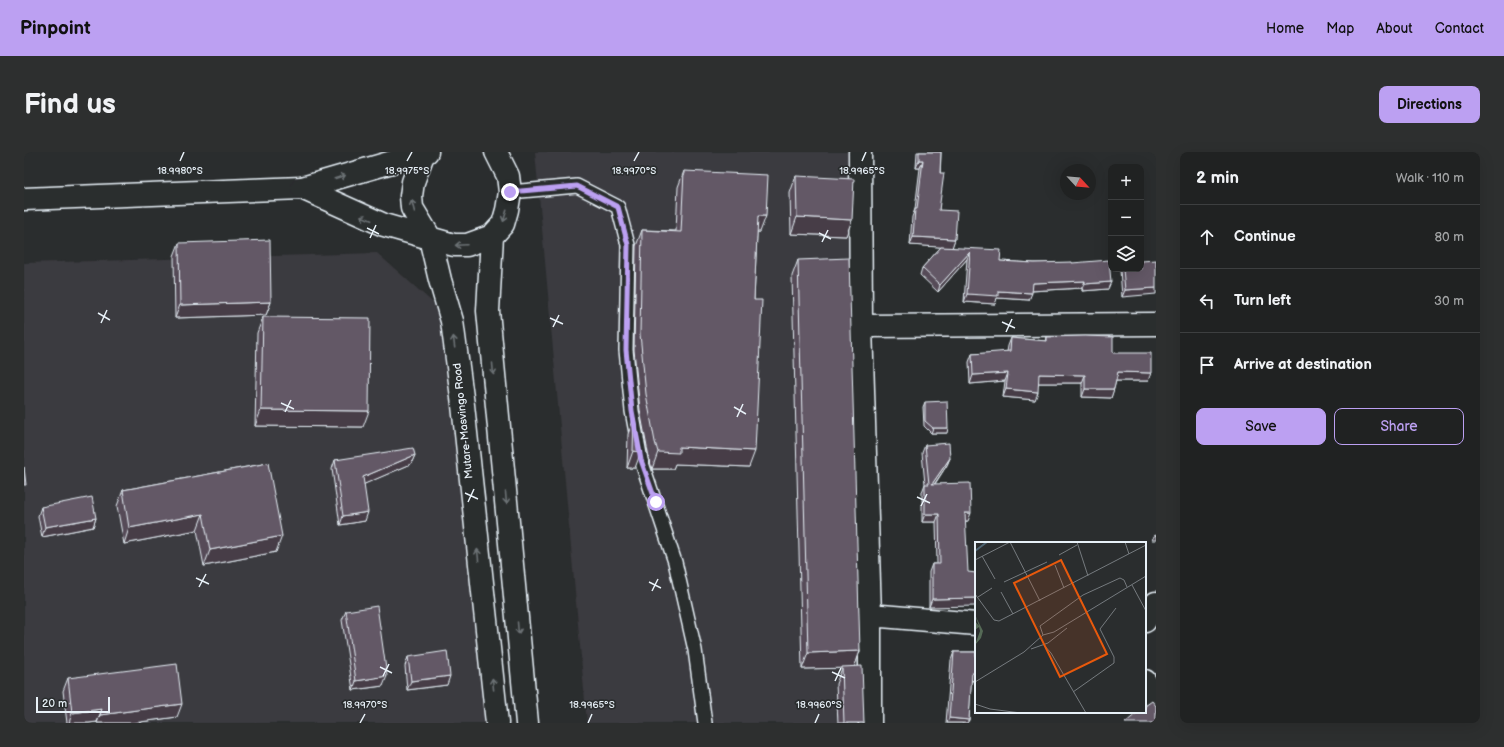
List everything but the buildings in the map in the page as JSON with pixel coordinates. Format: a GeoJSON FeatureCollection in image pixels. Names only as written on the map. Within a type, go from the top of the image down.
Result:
{"type":"FeatureCollection","features":[{"type":"Feature","properties":{"kind":"main road"},"geometry":{"type":"LineString","coordinates":[[302,188],[384,225],[454,245],[467,245],[492,236],[503,224],[510,192],[508,176],[496,152]]}},
{"type":"Feature","properties":{"kind":"main road"},"geometry":{"type":"LineString","coordinates":[[860,152],[861,326],[870,615],[870,723]]}},
{"type":"Feature","properties":{"kind":"main road"},"geometry":{"type":"LineString","coordinates":[[24,199],[302,188],[425,153]]}},
{"type":"Feature","properties":{"kind":"main road","name":"Mutare-Masvingo Road"},"geometry":{"type":"LineString","coordinates":[[425,153],[413,182],[412,208],[430,238],[452,321],[463,405],[497,723]]}},
{"type":"Feature","properties":{"kind":"main road"},"geometry":{"type":"LineString","coordinates":[[492,236],[488,311],[527,723]]}},
{"type":"Feature","properties":{"kind":"main road"},"geometry":{"type":"LineString","coordinates":[[861,326],[1156,324]]}},
{"type":"Feature","properties":{"kind":"main road"},"geometry":{"type":"LineString","coordinates":[[1146,619],[1152,606],[1156,603]]}},
{"type":"Feature","properties":{"kind":"main road"},"geometry":{"type":"LineString","coordinates":[[870,615],[975,624]]}},
{"type":"Feature","properties":{"kind":"main road"},"geometry":{"type":"LineString","coordinates":[[1146,683],[1151,694],[1156,699]]}},
{"type":"Feature","properties":{"kind":"lane"},"geometry":{"type":"LineString","coordinates":[[510,192],[577,186],[618,207],[628,245],[626,350],[632,411],[641,460],[675,562],[695,650],[705,723]]}},
{"type":"Feature","properties":{"kind":"shaded area"},"geometry":{"type":"Polygon","coordinates":[[[535,152],[850,152],[860,723],[587,723],[535,152]]]}},
{"type":"Feature","properties":{"kind":"shaded area"},"geometry":{"type":"Polygon","coordinates":[[[377,253],[448,316],[497,723],[24,723],[24,263],[377,253]]]}},
{"type":"Feature","properties":{"kind":"route"},"geometry":{"type":"LineString","coordinates":[[510,192],[577,186],[618,207],[628,245],[626,350],[632,411],[641,460],[656,502]]}}]}
